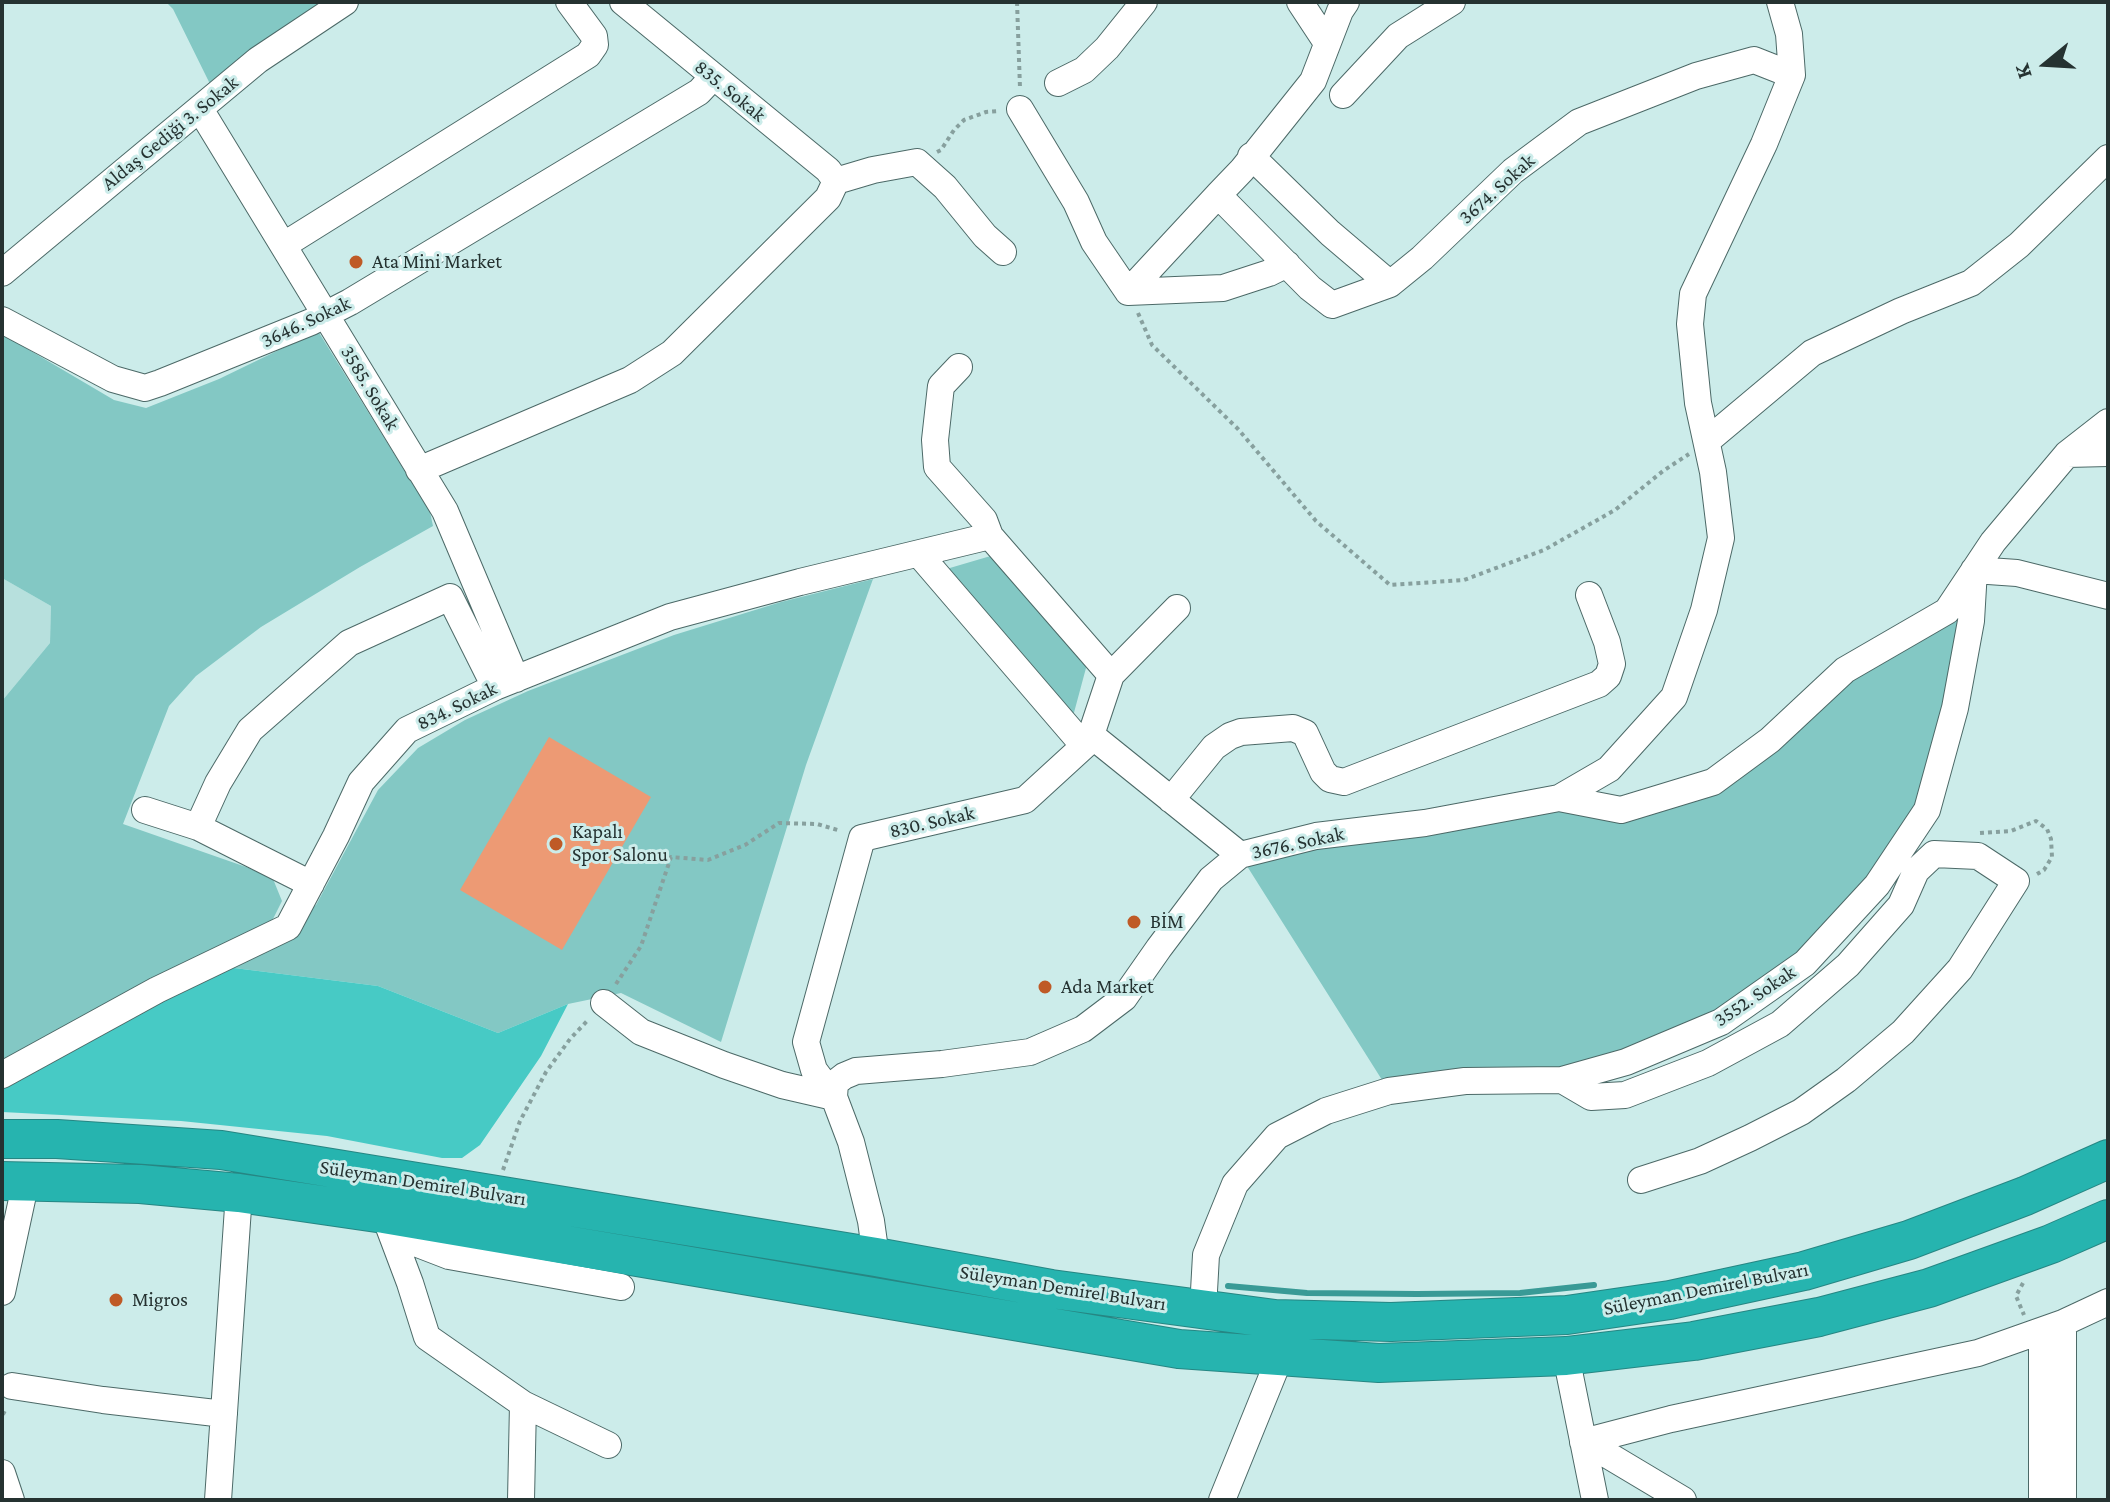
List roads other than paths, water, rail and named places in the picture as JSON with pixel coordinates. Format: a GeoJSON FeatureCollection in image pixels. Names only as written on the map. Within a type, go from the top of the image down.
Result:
{"type":"FeatureCollection","features":[{"type":"Feature","properties":{"kind":"highway","name":"Süleyman Demirel Bulvarı"},"geometry":{"type":"LineString","coordinates":[[2,1139],[57,1139],[221,1150],[876,1257],[1051,1289],[1275,1319],[1391,1322],[1567,1315],[1670,1300],[1804,1271],[1909,1240],[2025,1196],[2108,1159]]}},
{"type":"Feature","properties":{"kind":"highway","name":"Süleyman Demirel Bulvarı"},"geometry":{"type":"LineString","coordinates":[[14,1181],[140,1184],[239,1193],[388,1224],[1179,1349],[1379,1363],[1566,1356],[1694,1341],[1819,1317],[1929,1288],[2051,1244],[2108,1219]]}},
{"type":"Feature","properties":{"kind":"street","name":"Aldaş Gediği 3. Sokak"},"geometry":{"type":"LineString","coordinates":[[2,273],[258,60],[345,2]]}},
{"type":"Feature","properties":{"kind":"street"},"geometry":{"type":"LineString","coordinates":[[284,245],[588,55],[595,45],[594,36],[569,2]]}},
{"type":"Feature","properties":{"kind":"street","name":"835. Sokak"},"geometry":{"type":"LineString","coordinates":[[623,2],[828,170],[836,181]]}},
{"type":"Feature","properties":{"kind":"street"},"geometry":{"type":"LineString","coordinates":[[1058,83],[1084,70],[1107,48],[1144,2]]}},
{"type":"Feature","properties":{"kind":"street"},"geometry":{"type":"LineString","coordinates":[[1300,2],[1327,43]]}},
{"type":"Feature","properties":{"kind":"street"},"geometry":{"type":"LineString","coordinates":[[1128,292],[1242,170],[1313,81],[1346,2]]}},
{"type":"Feature","properties":{"kind":"street"},"geometry":{"type":"LineString","coordinates":[[1343,95],[1398,36],[1452,2]]}},
{"type":"Feature","properties":{"kind":"street"},"geometry":{"type":"LineString","coordinates":[[1780,2],[1789,34],[1792,75]]}},
{"type":"Feature","properties":{"kind":"street","name":"3674. Sokak"},"geometry":{"type":"LineString","coordinates":[[1287,264],[1332,305],[1390,284],[1422,258],[1513,171],[1579,122],[1696,76],[1754,60],[1792,75]]}},
{"type":"Feature","properties":{"kind":"street","name":"3676. Sokak"},"geometry":{"type":"LineString","coordinates":[[834,1097],[835,1083],[856,1071],[1030,1052],[1083,1029],[1124,998],[1211,879],[1240,855],[1316,836],[1425,823],[1559,798],[1609,769],[1674,697],[1704,610],[1721,538],[1707,441],[1698,403],[1690,324],[1693,294],[1764,144],[1792,75]]}},
{"type":"Feature","properties":{"kind":"street","name":"3646. Sokak"},"geometry":{"type":"LineString","coordinates":[[2,320],[113,379],[145,388],[224,358],[326,314],[363,294],[699,92],[713,77]]}},
{"type":"Feature","properties":{"kind":"street","name":"3585. Sokak"},"geometry":{"type":"LineString","coordinates":[[200,109],[445,511],[506,683]]}},
{"type":"Feature","properties":{"kind":"street"},"geometry":{"type":"LineString","coordinates":[[1020,109],[1076,202],[1094,242],[1128,292]]}},
{"type":"Feature","properties":{"kind":"street"},"geometry":{"type":"LineString","coordinates":[[1251,156],[1330,233],[1390,284]]}},
{"type":"Feature","properties":{"kind":"street"},"geometry":{"type":"LineString","coordinates":[[1707,441],[1812,353],[1901,311],[1971,283],[2019,245],[2108,158]]}},
{"type":"Feature","properties":{"kind":"street"},"geometry":{"type":"LineString","coordinates":[[419,470],[630,380],[672,353],[828,198],[836,181],[917,162],[945,187],[985,236],[1003,252]]}},
{"type":"Feature","properties":{"kind":"street"},"geometry":{"type":"LineString","coordinates":[[1128,292],[1223,288],[1287,264],[1218,195]]}},
{"type":"Feature","properties":{"kind":"street"},"geometry":{"type":"LineString","coordinates":[[959,367],[941,386],[935,440],[937,467],[984,520],[990,536],[1111,675]]}},
{"type":"Feature","properties":{"kind":"street"},"geometry":{"type":"LineString","coordinates":[[1559,798],[1621,810],[1713,782],[1770,740],[1845,670],[1947,611],[1993,542],[2067,454],[2108,422]]}},
{"type":"Feature","properties":{"kind":"street"},"geometry":{"type":"LineString","coordinates":[[2067,454],[2108,453]]}},
{"type":"Feature","properties":{"kind":"street","name":"834. Sokak"},"geometry":{"type":"LineString","coordinates":[[2,1075],[157,990],[288,927],[361,782],[407,730],[506,683],[670,617],[990,536]]}},
{"type":"Feature","properties":{"kind":"street"},"geometry":{"type":"LineString","coordinates":[[919,554],[1088,741],[1171,800],[1240,855]]}},
{"type":"Feature","properties":{"kind":"street"},"geometry":{"type":"LineString","coordinates":[[1974,570],[2017,573],[2108,596]]}},
{"type":"Feature","properties":{"kind":"street","name":"3552. Sokak"},"geometry":{"type":"LineString","coordinates":[[1203,1309],[1206,1255],[1235,1184],[1277,1136],[1326,1111],[1389,1091],[1465,1081],[1562,1080],[1626,1062],[1721,1022],[1805,963],[1877,885],[1927,810],[1955,708],[1971,621],[1974,570]]}},
{"type":"Feature","properties":{"kind":"street"},"geometry":{"type":"LineString","coordinates":[[1171,800],[1214,747],[1241,732],[1293,728],[1305,733],[1323,772],[1330,779],[1344,782],[1599,684],[1608,676],[1612,664],[1589,595]]}},
{"type":"Feature","properties":{"kind":"street"},"geometry":{"type":"LineString","coordinates":[[198,827],[218,783],[250,730],[349,643],[450,597],[506,683]]}},
{"type":"Feature","properties":{"kind":"street","name":"830. Sokak"},"geometry":{"type":"LineString","coordinates":[[834,1097],[814,1070],[806,1042],[862,838],[1025,800],[1088,741],[1111,675],[1177,608]]}},
{"type":"Feature","properties":{"kind":"street"},"geometry":{"type":"LineString","coordinates":[[1593,778],[1600,806]]}},
{"type":"Feature","properties":{"kind":"street"},"geometry":{"type":"LineString","coordinates":[[145,810],[198,827],[311,884]]}},
{"type":"Feature","properties":{"kind":"street"},"geometry":{"type":"LineString","coordinates":[[1562,1080],[1591,1097],[1625,1095],[1708,1063],[1780,1024],[1848,965],[1901,905],[1916,871],[1934,854],[1978,856],[2016,881],[1960,969],[1903,1032],[1846,1080],[1801,1112],[1750,1138],[1700,1161],[1641,1180]]}},
{"type":"Feature","properties":{"kind":"street"},"geometry":{"type":"LineString","coordinates":[[604,1003],[641,1032],[782,1085],[834,1097],[851,1142],[871,1221],[876,1257]]}},
{"type":"Feature","properties":{"kind":"street"},"geometry":{"type":"LineString","coordinates":[[2,1292],[14,1181]]}},
{"type":"Feature","properties":{"kind":"street"},"geometry":{"type":"LineString","coordinates":[[218,1500],[239,1193]]}},
{"type":"Feature","properties":{"kind":"street"},"geometry":{"type":"LineString","coordinates":[[388,1224],[449,1256],[621,1287]]}},
{"type":"Feature","properties":{"kind":"street"},"geometry":{"type":"LineString","coordinates":[[388,1224],[427,1337],[523,1404],[608,1445]]}},
{"type":"Feature","properties":{"kind":"street"},"geometry":{"type":"LineString","coordinates":[[1583,1442],[1671,1419],[1978,1353],[2052,1327],[2108,1302]]}},
{"type":"Feature","properties":{"kind":"street"},"geometry":{"type":"LineString","coordinates":[[2042,1500],[2052,1327]]}},
{"type":"Feature","properties":{"kind":"street"},"geometry":{"type":"LineString","coordinates":[[2052,1327],[2063,1500]]}},
{"type":"Feature","properties":{"kind":"street"},"geometry":{"type":"LineString","coordinates":[[1566,1356],[1598,1498]]}},
{"type":"Feature","properties":{"kind":"street"},"geometry":{"type":"LineString","coordinates":[[1222,1500],[1280,1357]]}},
{"type":"Feature","properties":{"kind":"street"},"geometry":{"type":"LineString","coordinates":[[12,1386],[224,1414]]}},
{"type":"Feature","properties":{"kind":"street"},"geometry":{"type":"LineString","coordinates":[[521,1500],[523,1404]]}},
{"type":"Feature","properties":{"kind":"street"},"geometry":{"type":"LineString","coordinates":[[1583,1442],[1683,1500]]}},
{"type":"Feature","properties":{"kind":"street"},"geometry":{"type":"LineString","coordinates":[[2,1473],[11,1500]]}},
{"type":"Feature","properties":{"kind":"waterway"},"geometry":{"type":"LineString","coordinates":[[1228,1286],[1307,1293],[1417,1294],[1520,1293],[1594,1285]]}},
{"type":"Feature","properties":{"kind":"place","name":"Ata Mini Market"},"geometry":{"type":"Point","coordinates":[356,262]}},
{"type":"Feature","properties":{"kind":"place","name":"Kapalı Spor Salonu"},"geometry":{"type":"Point","coordinates":[556,844]}},
{"type":"Feature","properties":{"kind":"place","name":"BİM"},"geometry":{"type":"Point","coordinates":[1134,922]}},
{"type":"Feature","properties":{"kind":"place","name":"Ada Market"},"geometry":{"type":"Point","coordinates":[1045,987]}},
{"type":"Feature","properties":{"kind":"place","name":"Migros"},"geometry":{"type":"Point","coordinates":[116,1300]}}]}
